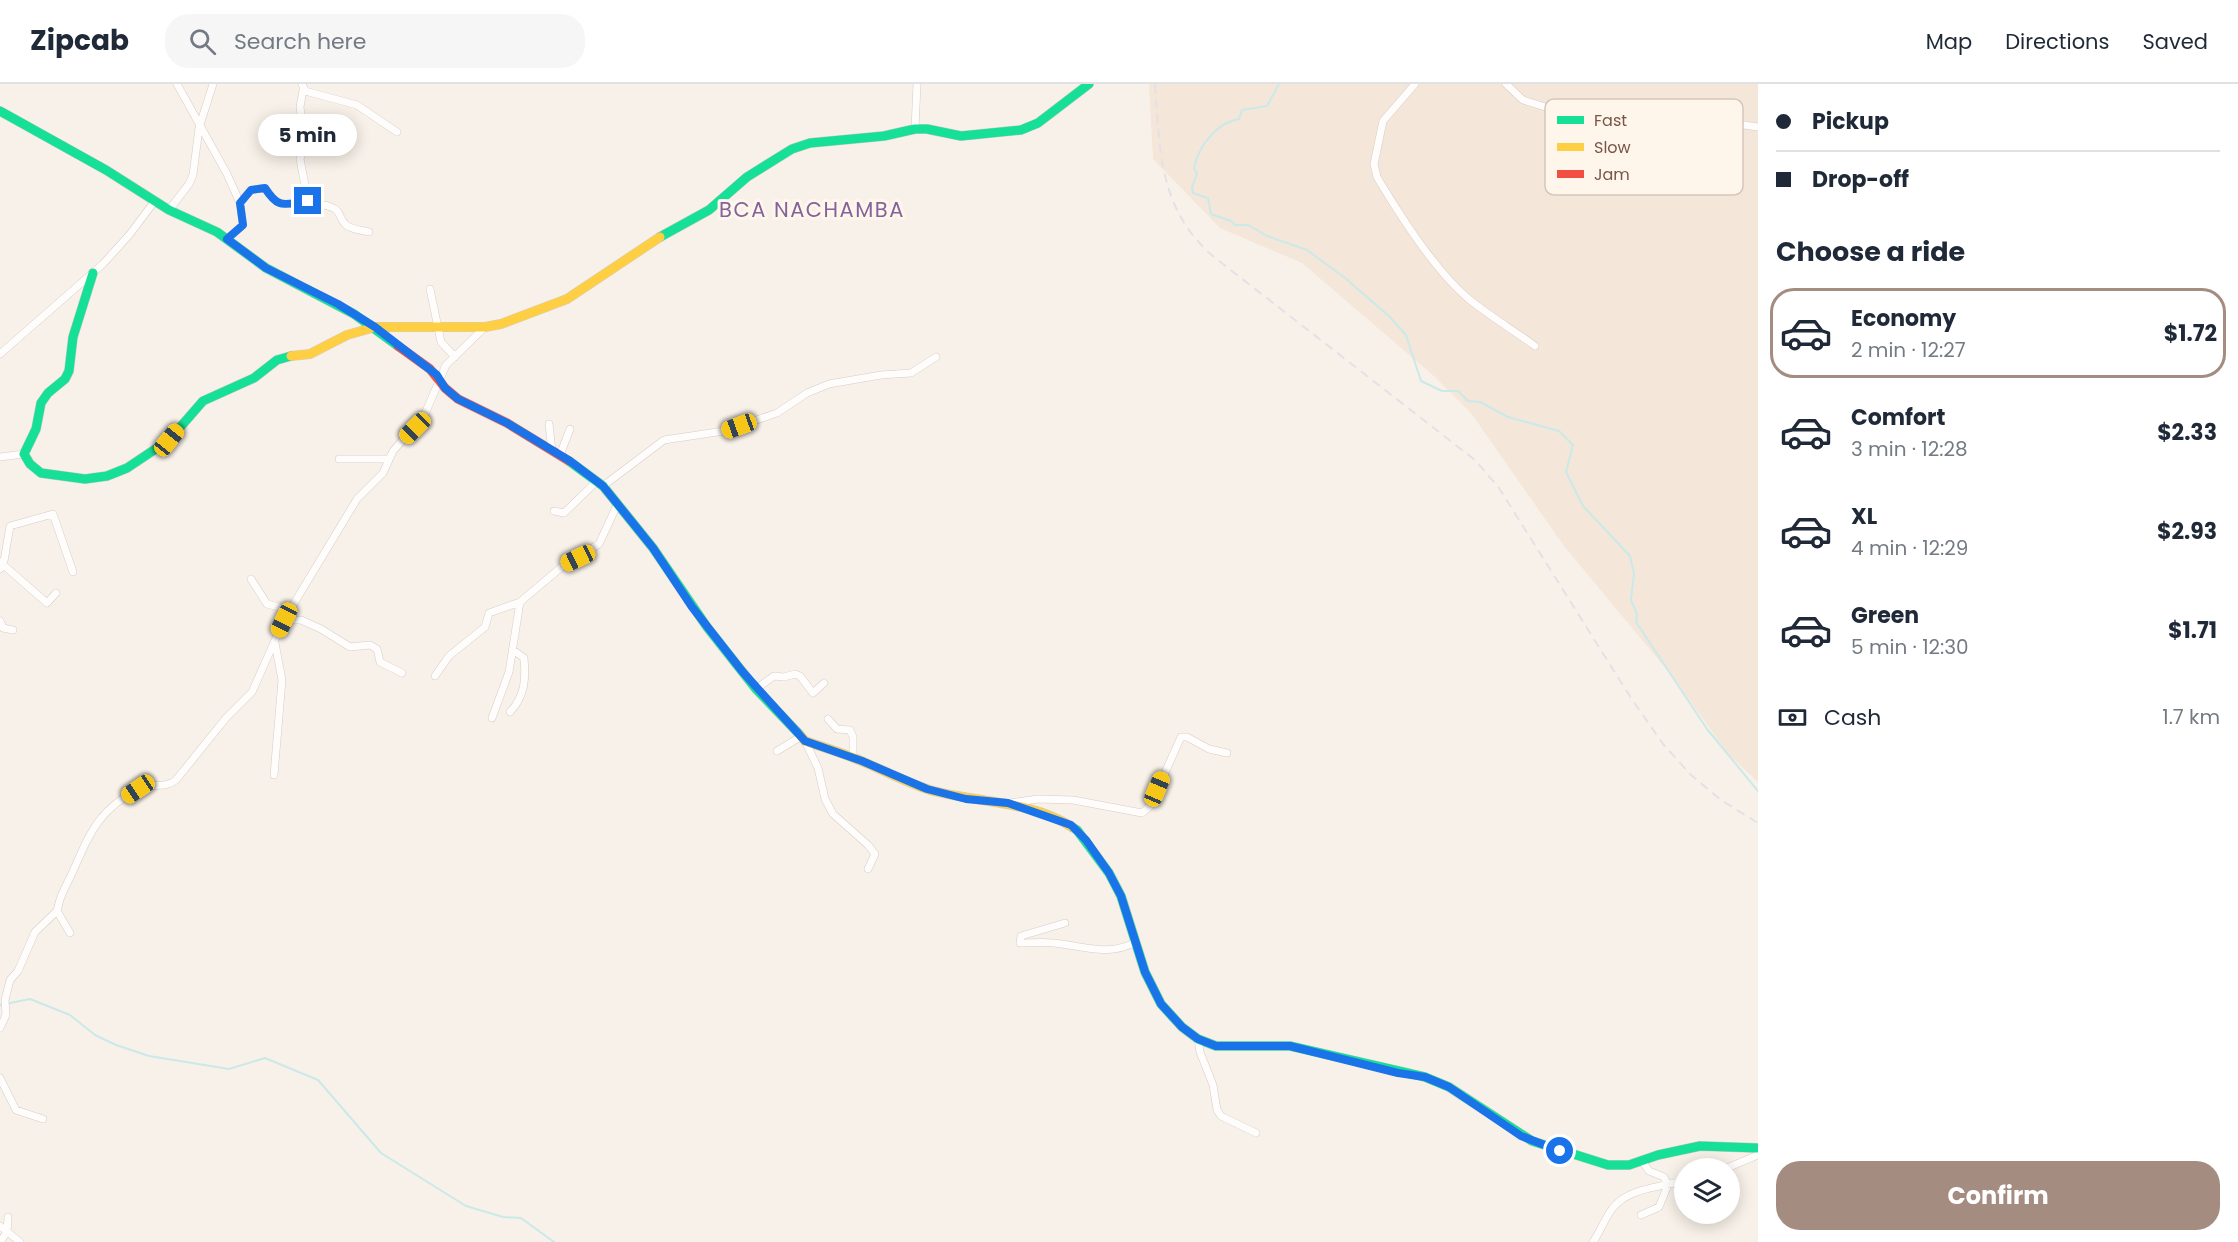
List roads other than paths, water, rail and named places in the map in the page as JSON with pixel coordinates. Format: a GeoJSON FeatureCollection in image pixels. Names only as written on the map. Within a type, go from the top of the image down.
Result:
{"type":"FeatureCollection","features":[{"type":"Feature","properties":{"kind":"street"},"geometry":{"type":"LineString","coordinates":[[177,84],[200,123],[240,203],[243,225],[227,239]]}},
{"type":"Feature","properties":{"kind":"street"},"geometry":{"type":"LineString","coordinates":[[169,210],[193,175],[200,123],[213,84]]}},
{"type":"Feature","properties":{"kind":"street"},"geometry":{"type":"LineString","coordinates":[[915,129],[917,84]]}},
{"type":"Feature","properties":{"kind":"street"},"geometry":{"type":"LineString","coordinates":[[24,454],[30,464],[41,473],[85,479],[106,476],[127,468],[169,440],[203,401],[254,378],[277,360],[310,354],[321,350],[346,334],[375,327],[485,327],[501,324],[567,299],[654,240],[709,210],[747,177],[792,149],[810,143],[884,136],[915,129],[927,129],[961,136],[1021,130],[1038,123],[1089,84]]}},
{"type":"Feature","properties":{"kind":"street"},"geometry":{"type":"LineString","coordinates":[[1415,84],[1383,121],[1374,164],[1377,177],[1424,248],[1456,287],[1535,345]]}},
{"type":"Feature","properties":{"kind":"street"},"geometry":{"type":"LineString","coordinates":[[1506,84],[1523,100],[1545,107]]}},
{"type":"Feature","properties":{"kind":"street"},"geometry":{"type":"LineString","coordinates":[[308,201],[300,159],[305,143],[300,107],[302,87],[357,105],[397,132]]}},
{"type":"Feature","properties":{"kind":"street"},"geometry":{"type":"LineString","coordinates":[[0,111],[106,170],[154,202],[227,239],[266,268],[338,304],[375,327],[440,380],[445,388],[458,399],[507,423],[600,483],[653,548],[692,607],[756,689],[802,739],[818,768],[825,799],[833,814],[875,854],[868,868]]}},
{"type":"Feature","properties":{"kind":"street"},"geometry":{"type":"LineString","coordinates":[[1743,125],[1758,127]]}},
{"type":"Feature","properties":{"kind":"street"},"geometry":{"type":"LineString","coordinates":[[240,203],[251,190],[265,188],[274,202],[279,204],[308,201],[315,206],[330,206],[339,212],[343,222],[349,227],[369,232]]}},
{"type":"Feature","properties":{"kind":"street"},"geometry":{"type":"LineString","coordinates":[[0,354],[93,273],[121,245],[154,202]]}},
{"type":"Feature","properties":{"kind":"street"},"geometry":{"type":"LineString","coordinates":[[24,454],[36,429],[41,403],[48,393],[65,379],[69,371],[73,337],[93,273]]}},
{"type":"Feature","properties":{"kind":"street"},"geometry":{"type":"LineString","coordinates":[[430,290],[441,342],[455,357]]}},
{"type":"Feature","properties":{"kind":"street"},"geometry":{"type":"LineString","coordinates":[[0,1028],[6,1015],[10,980],[18,971],[35,932],[57,911],[61,893],[97,822],[117,803],[141,788],[170,784],[176,780],[225,718],[252,692],[284,620],[357,499],[365,488],[383,473],[398,445],[424,416],[446,365],[479,336],[485,327]]}},
{"type":"Feature","properties":{"kind":"street"},"geometry":{"type":"LineString","coordinates":[[554,511],[564,513],[600,483],[664,440],[724,431],[777,413],[796,399],[829,384],[881,375],[911,373],[936,357]]}},
{"type":"Feature","properties":{"kind":"street"},"geometry":{"type":"LineString","coordinates":[[549,424],[556,453]]}},
{"type":"Feature","properties":{"kind":"street"},"geometry":{"type":"LineString","coordinates":[[556,453],[570,429]]}},
{"type":"Feature","properties":{"kind":"street"},"geometry":{"type":"LineString","coordinates":[[0,457],[24,454]]}},
{"type":"Feature","properties":{"kind":"street"},"geometry":{"type":"LineString","coordinates":[[339,459],[389,459]]}},
{"type":"Feature","properties":{"kind":"street"},"geometry":{"type":"LineString","coordinates":[[435,676],[450,656],[484,627],[489,613],[520,602],[564,565],[599,544],[618,503]]}},
{"type":"Feature","properties":{"kind":"street"},"geometry":{"type":"LineString","coordinates":[[56,593],[47,603],[1,565],[10,526],[53,514],[74,572]]}},
{"type":"Feature","properties":{"kind":"street"},"geometry":{"type":"LineString","coordinates":[[251,579],[267,604],[290,610]]}},
{"type":"Feature","properties":{"kind":"street"},"geometry":{"type":"LineString","coordinates":[[492,718],[505,687],[520,602]]}},
{"type":"Feature","properties":{"kind":"street"},"geometry":{"type":"LineString","coordinates":[[284,620],[301,621],[321,629],[350,647],[370,645],[377,649],[380,662],[402,673]]}},
{"type":"Feature","properties":{"kind":"street"},"geometry":{"type":"LineString","coordinates":[[0,621],[3,628],[13,630]]}},
{"type":"Feature","properties":{"kind":"street"},"geometry":{"type":"LineString","coordinates":[[274,640],[282,680],[274,775]]}},
{"type":"Feature","properties":{"kind":"street"},"geometry":{"type":"LineString","coordinates":[[510,712],[522,696],[526,676],[524,658],[513,650]]}},
{"type":"Feature","properties":{"kind":"street"},"geometry":{"type":"LineString","coordinates":[[756,689],[774,676],[784,677],[795,674],[800,676],[813,693],[824,684]]}},
{"type":"Feature","properties":{"kind":"street"},"geometry":{"type":"LineString","coordinates":[[828,719],[837,729],[850,730],[853,737],[853,758]]}},
{"type":"Feature","properties":{"kind":"street"},"geometry":{"type":"LineString","coordinates":[[777,752],[802,739],[927,789],[966,799],[1008,803],[1057,799],[1142,813],[1152,803],[1180,737],[1186,737],[1209,749],[1227,753]]}},
{"type":"Feature","properties":{"kind":"street"},"geometry":{"type":"LineString","coordinates":[[1008,803],[1063,821],[1077,830],[1109,873],[1121,896],[1145,972],[1161,1004],[1182,1027],[1198,1039],[1216,1046],[1290,1046],[1398,1073],[1425,1077],[1449,1087],[1532,1141],[1587,1160],[1629,1165],[1700,1146],[1758,1148]]}},
{"type":"Feature","properties":{"kind":"street"},"geometry":{"type":"LineString","coordinates":[[57,911],[70,933]]}},
{"type":"Feature","properties":{"kind":"street"},"geometry":{"type":"LineString","coordinates":[[1065,923],[1021,936],[1020,943],[1054,943],[1076,948],[1121,950],[1136,942]]}},
{"type":"Feature","properties":{"kind":"street"},"geometry":{"type":"LineString","coordinates":[[1198,1039],[1200,1052],[1213,1085],[1217,1110],[1221,1116],[1256,1133]]}},
{"type":"Feature","properties":{"kind":"street"},"geometry":{"type":"LineString","coordinates":[[0,1078],[15,1110],[43,1119]]}},
{"type":"Feature","properties":{"kind":"street"},"geometry":{"type":"LineString","coordinates":[[1740,1163],[1758,1155]]}},
{"type":"Feature","properties":{"kind":"street"},"geometry":{"type":"LineString","coordinates":[[1641,1215],[1659,1207],[1668,1185],[1664,1177],[1649,1171],[1642,1161]]}},
{"type":"Feature","properties":{"kind":"street"},"geometry":{"type":"LineString","coordinates":[[1593,1242],[1610,1211],[1624,1198],[1674,1184]]}},
{"type":"Feature","properties":{"kind":"street"},"geometry":{"type":"LineString","coordinates":[[0,1242],[7,1233],[8,1217]]}},
{"type":"Feature","properties":{"kind":"street"},"geometry":{"type":"LineString","coordinates":[[0,1226],[20,1242]]}},
{"type":"Feature","properties":{"kind":"waterway"},"geometry":{"type":"LineString","coordinates":[[1279,84],[1267,106],[1242,110],[1239,119],[1223,125],[1204,144],[1194,168],[1197,174],[1192,187],[1193,193],[1208,198],[1211,214],[1231,221],[1235,225],[1248,225],[1267,236],[1307,250],[1345,278],[1390,317],[1406,335],[1421,381],[1442,391],[1458,391],[1468,401],[1480,402],[1508,417],[1559,431],[1573,445],[1566,472],[1583,506],[1630,556],[1634,573],[1631,600],[1637,614],[1636,622],[1707,729],[1758,791]]}},
{"type":"Feature","properties":{"kind":"waterway"},"geometry":{"type":"LineString","coordinates":[[0,1005],[30,999],[70,1015],[95,1035],[149,1056],[229,1069],[265,1058],[318,1080],[381,1153],[466,1206],[503,1217],[521,1218],[554,1242]]}},
{"type":"Feature","properties":{"kind":"railway"},"geometry":{"type":"LineString","coordinates":[[1155,84],[1161,156],[1166,178],[1172,200],[1182,220],[1196,239],[1214,257],[1475,460],[1499,488],[1631,698],[1663,744],[1691,775],[1721,800],[1758,823]]}},
{"type":"Feature","properties":{"kind":"district","name":"BCA NACHAMBA"},"geometry":{"type":"Point","coordinates":[812,210]}}]}
